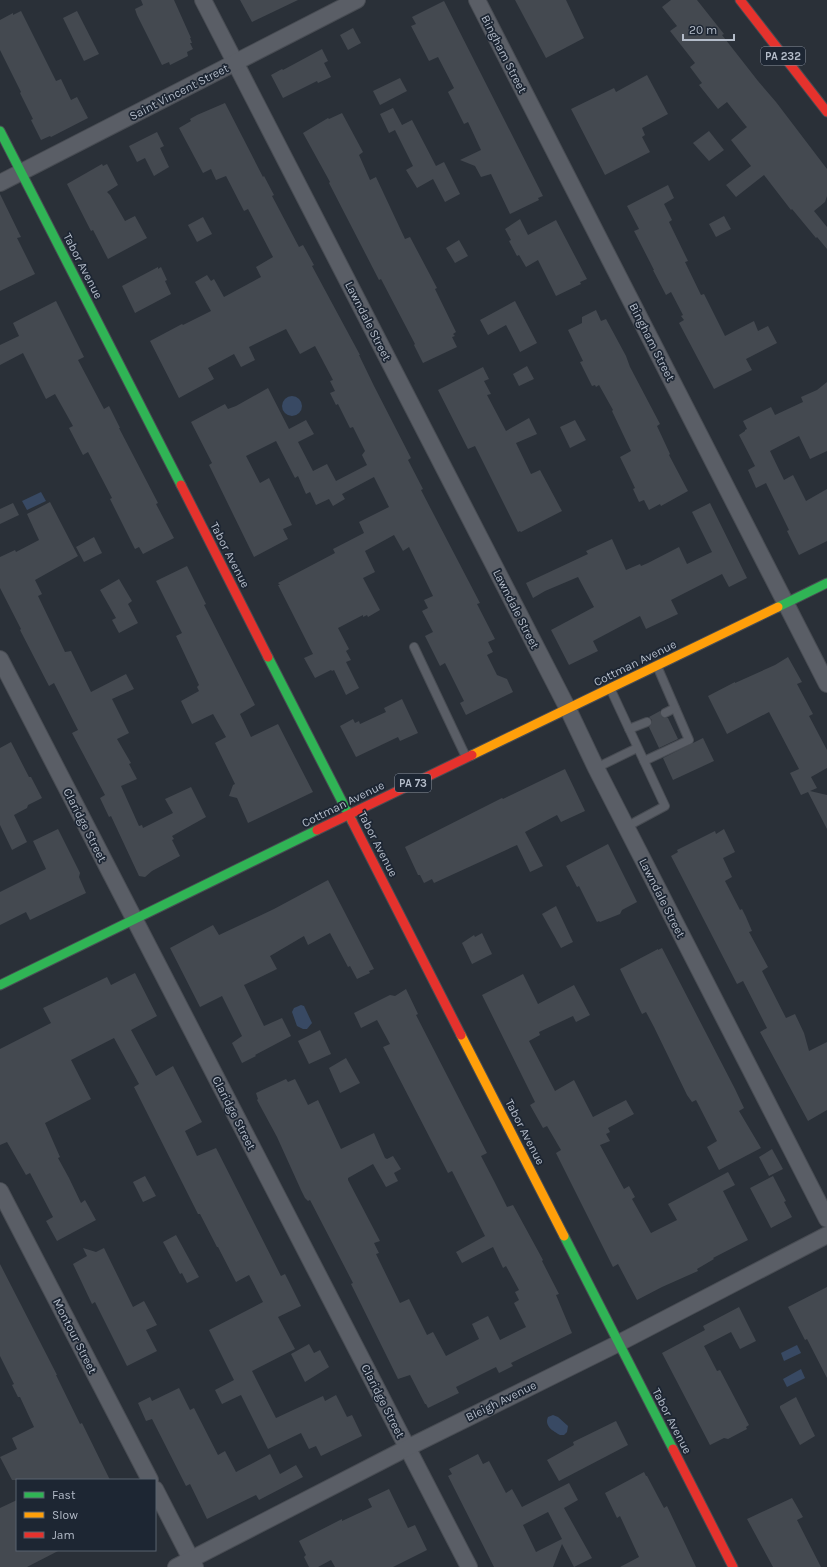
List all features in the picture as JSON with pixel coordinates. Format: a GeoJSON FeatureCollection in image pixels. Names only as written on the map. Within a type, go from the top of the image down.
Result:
{"type":"FeatureCollection","features":[{"type":"Feature","properties":{"kind":"street","name":"Lawndale Street"},"geometry":{"type":"LineString","coordinates":[[203,0],[568,709],[596,768],[827,1219]]}},
{"type":"Feature","properties":{"kind":"street","name":"Saint Vincent Street"},"geometry":{"type":"LineString","coordinates":[[0,183],[357,0]]}},
{"type":"Feature","properties":{"kind":"street","name":"Bingham Street"},"geometry":{"type":"LineString","coordinates":[[476,0],[827,684]]}},
{"type":"Feature","properties":{"kind":"street","name":"PA 232"},"geometry":{"type":"LineString","coordinates":[[740,0],[827,112]]}},
{"type":"Feature","properties":{"kind":"street","name":"Tabor Avenue"},"geometry":{"type":"LineString","coordinates":[[0,131],[733,1567]]}},
{"type":"Feature","properties":{"kind":"street","name":"Cottman Avenue"},"geometry":{"type":"LineString","coordinates":[[0,985],[349,814],[827,583]]}},
{"type":"Feature","properties":{"kind":"street","name":"Claridge Street"},"geometry":{"type":"LineString","coordinates":[[0,659],[469,1567]]}},
{"type":"Feature","properties":{"kind":"street","name":"Montour Street"},"geometry":{"type":"LineString","coordinates":[[0,1191],[149,1479]]}},
{"type":"Feature","properties":{"kind":"street","name":"Bleigh Avenue"},"geometry":{"type":"LineString","coordinates":[[176,1567],[194,1563],[407,1448],[618,1343],[827,1235]]}},
{"type":"Feature","properties":{"kind":"street"},"geometry":{"type":"LineString","coordinates":[[156,1491],[194,1563]]}},
{"type":"Feature","properties":{"kind":"lane"},"geometry":{"type":"LineString","coordinates":[[414,647],[466,758]]}},
{"type":"Feature","properties":{"kind":"lane"},"geometry":{"type":"LineString","coordinates":[[644,761],[689,740],[657,666]]}},
{"type":"Feature","properties":{"kind":"lane"},"geometry":{"type":"LineString","coordinates":[[610,688],[664,806],[626,827]]}},
{"type":"Feature","properties":{"kind":"lane"},"geometry":{"type":"LineString","coordinates":[[665,713],[675,708]]}},
{"type":"Feature","properties":{"kind":"lane"},"geometry":{"type":"LineString","coordinates":[[629,729],[647,722]]}},
{"type":"Feature","properties":{"kind":"lane"},"geometry":{"type":"LineString","coordinates":[[596,768],[637,748]]}},
{"type":"Feature","properties":{"kind":"water"},"geometry":{"type":"Polygon","coordinates":[[[292,396],[299,399],[302,406],[299,413],[292,416],[285,413],[282,406],[285,399],[292,396]]]}},
{"type":"Feature","properties":{"kind":"water"},"geometry":{"type":"Polygon","coordinates":[[[41,492],[46,501],[27,510],[22,501],[41,492]]]}},
{"type":"Feature","properties":{"kind":"water"},"geometry":{"type":"Polygon","coordinates":[[[301,1005],[304,1006],[312,1023],[307,1029],[297,1026],[292,1012],[294,1008],[301,1005]]]}},
{"type":"Feature","properties":{"kind":"water"},"geometry":{"type":"Polygon","coordinates":[[[797,1345],[801,1353],[784,1361],[781,1353],[797,1345]]]}},
{"type":"Feature","properties":{"kind":"water"},"geometry":{"type":"Polygon","coordinates":[[[801,1369],[805,1378],[787,1387],[783,1379],[801,1369]]]}},
{"type":"Feature","properties":{"kind":"water"},"geometry":{"type":"Polygon","coordinates":[[[553,1415],[558,1417],[568,1426],[567,1432],[564,1435],[560,1435],[548,1426],[548,1417],[553,1415]]]}},
{"type":"Feature","properties":{"kind":"building"},"geometry":{"type":"Polygon","coordinates":[[[141,0],[174,0],[191,38],[192,43],[190,43],[193,49],[187,52],[188,56],[170,65],[169,62],[162,65],[135,9],[143,5],[141,0]]]}},
{"type":"Feature","properties":{"kind":"building"},"geometry":{"type":"Polygon","coordinates":[[[240,0],[298,0],[252,22],[240,0]]]}},
{"type":"Feature","properties":{"kind":"building"},"geometry":{"type":"Polygon","coordinates":[[[515,0],[566,0],[584,38],[546,58],[515,0]]]}},
{"type":"Feature","properties":{"kind":"building"},"geometry":{"type":"Polygon","coordinates":[[[671,0],[697,0],[724,34],[722,35],[827,169],[827,196],[825,202],[814,211],[827,227],[827,249],[792,209],[791,210],[764,175],[736,197],[726,185],[751,166],[731,140],[747,127],[727,102],[718,109],[699,85],[702,83],[690,67],[695,63],[670,31],[677,26],[662,7],[671,0]]]}},
{"type":"Feature","properties":{"kind":"building"},"geometry":{"type":"Polygon","coordinates":[[[444,1],[543,196],[538,198],[539,200],[510,214],[491,174],[481,177],[475,166],[460,160],[481,150],[468,122],[464,124],[448,92],[454,88],[438,57],[429,61],[411,26],[416,24],[412,17],[444,1]]]}},
{"type":"Feature","properties":{"kind":"building"},"geometry":{"type":"Polygon","coordinates":[[[21,11],[56,81],[61,79],[71,100],[77,97],[88,118],[51,137],[50,136],[41,140],[31,120],[33,119],[20,93],[21,92],[0,50],[0,20],[13,13],[13,15],[21,11]]]}},
{"type":"Feature","properties":{"kind":"building"},"geometry":{"type":"Polygon","coordinates":[[[77,11],[99,54],[84,61],[63,18],[77,11]]]}},
{"type":"Feature","properties":{"kind":"building"},"geometry":{"type":"Polygon","coordinates":[[[353,28],[361,43],[348,50],[340,35],[353,28]]]}},
{"type":"Feature","properties":{"kind":"building"},"geometry":{"type":"Polygon","coordinates":[[[322,49],[328,61],[324,63],[331,77],[318,83],[317,81],[283,98],[271,75],[322,49]]]}},
{"type":"Feature","properties":{"kind":"building"},"geometry":{"type":"Polygon","coordinates":[[[647,75],[668,114],[642,128],[645,135],[642,137],[650,152],[605,175],[571,109],[614,88],[616,92],[647,75]]]}},
{"type":"Feature","properties":{"kind":"building"},"geometry":{"type":"Polygon","coordinates":[[[400,78],[407,91],[380,105],[373,91],[400,78]]]}},
{"type":"Feature","properties":{"kind":"building"},"geometry":{"type":"Polygon","coordinates":[[[225,103],[263,177],[264,176],[274,195],[272,196],[299,247],[303,245],[314,265],[312,266],[360,355],[374,386],[411,458],[408,460],[423,489],[421,490],[480,603],[477,604],[495,639],[488,642],[493,652],[487,655],[497,675],[507,679],[513,692],[466,715],[460,703],[464,701],[445,663],[440,666],[425,636],[433,632],[422,611],[428,608],[424,600],[433,596],[409,547],[403,551],[394,535],[365,551],[375,572],[363,578],[380,610],[368,617],[367,615],[363,617],[363,615],[338,628],[349,649],[346,651],[351,660],[346,662],[359,688],[346,695],[334,670],[315,678],[304,658],[313,654],[278,583],[335,553],[333,549],[364,533],[359,522],[389,507],[374,477],[342,494],[345,499],[333,506],[329,499],[316,505],[310,492],[306,494],[298,476],[295,478],[276,441],[246,456],[260,483],[269,478],[292,525],[283,529],[288,539],[254,557],[209,465],[212,463],[191,422],[225,404],[228,409],[236,406],[268,388],[289,429],[306,420],[314,434],[298,442],[313,471],[327,464],[336,481],[367,465],[362,455],[365,451],[353,427],[350,428],[338,404],[336,405],[330,393],[335,391],[330,381],[333,380],[315,346],[300,354],[286,329],[249,347],[255,360],[241,367],[234,354],[208,368],[214,379],[179,398],[150,341],[211,311],[195,282],[207,275],[211,281],[214,279],[224,297],[261,277],[256,267],[273,257],[248,209],[244,211],[226,176],[216,180],[211,169],[203,173],[179,128],[191,121],[190,119],[197,115],[225,103]]]}},
{"type":"Feature","properties":{"kind":"building"},"geometry":{"type":"Polygon","coordinates":[[[393,108],[402,125],[412,120],[436,166],[444,162],[460,194],[445,202],[433,179],[417,188],[406,170],[413,166],[395,130],[389,133],[380,114],[393,108]]]}},
{"type":"Feature","properties":{"kind":"building"},"geometry":{"type":"Polygon","coordinates":[[[342,113],[363,152],[359,155],[370,180],[376,177],[405,239],[410,237],[437,288],[435,289],[456,332],[453,334],[455,336],[452,337],[457,347],[423,363],[414,345],[415,344],[381,279],[379,280],[329,183],[330,182],[303,133],[328,118],[329,119],[342,113]]]}},
{"type":"Feature","properties":{"kind":"building"},"geometry":{"type":"Polygon","coordinates":[[[709,131],[724,150],[709,161],[693,143],[709,131]]]}},
{"type":"Feature","properties":{"kind":"building"},"geometry":{"type":"Polygon","coordinates":[[[157,132],[164,146],[160,148],[169,167],[154,176],[145,158],[137,162],[129,146],[157,132]]]}},
{"type":"Feature","properties":{"kind":"building"},"geometry":{"type":"Polygon","coordinates":[[[102,164],[103,166],[107,164],[118,185],[107,192],[125,221],[135,216],[147,238],[108,259],[93,230],[91,231],[67,184],[102,164]]]}},
{"type":"Feature","properties":{"kind":"building"},"geometry":{"type":"Polygon","coordinates":[[[668,185],[674,198],[664,204],[672,220],[669,222],[688,261],[685,262],[701,295],[704,294],[725,336],[754,321],[758,331],[768,326],[777,343],[746,359],[752,370],[714,389],[679,323],[684,320],[681,316],[683,315],[671,292],[666,295],[634,231],[639,229],[627,206],[668,185]]]}},
{"type":"Feature","properties":{"kind":"building"},"geometry":{"type":"Polygon","coordinates":[[[0,194],[21,237],[17,238],[35,274],[0,291],[0,194]]]}},
{"type":"Feature","properties":{"kind":"building"},"geometry":{"type":"Polygon","coordinates":[[[724,216],[731,229],[716,237],[709,224],[724,216]]]}},
{"type":"Feature","properties":{"kind":"building"},"geometry":{"type":"Polygon","coordinates":[[[203,217],[212,234],[197,242],[188,225],[203,217]]]}},
{"type":"Feature","properties":{"kind":"building"},"geometry":{"type":"Polygon","coordinates":[[[520,219],[528,235],[556,220],[587,279],[580,282],[581,284],[556,296],[538,260],[526,267],[519,255],[517,256],[509,241],[511,240],[505,229],[520,219]]]}},
{"type":"Feature","properties":{"kind":"building"},"geometry":{"type":"Polygon","coordinates":[[[459,240],[468,256],[455,263],[446,248],[459,240]]]}},
{"type":"Feature","properties":{"kind":"building"},"geometry":{"type":"Polygon","coordinates":[[[158,267],[158,269],[161,267],[171,294],[135,313],[122,286],[158,267]]]}},
{"type":"Feature","properties":{"kind":"building"},"geometry":{"type":"Polygon","coordinates":[[[56,301],[84,357],[78,360],[104,409],[109,406],[174,538],[143,554],[139,547],[135,549],[110,499],[112,498],[88,452],[83,455],[69,428],[73,426],[55,394],[46,399],[23,353],[0,365],[0,345],[19,336],[13,323],[56,301]]]}},
{"type":"Feature","properties":{"kind":"building"},"geometry":{"type":"Polygon","coordinates":[[[515,301],[537,343],[520,352],[506,325],[488,335],[480,320],[515,301]]]}},
{"type":"Feature","properties":{"kind":"building"},"geometry":{"type":"Polygon","coordinates":[[[596,310],[601,321],[606,319],[626,356],[630,367],[660,424],[657,426],[670,454],[669,455],[688,491],[661,506],[660,504],[649,510],[644,500],[639,502],[633,489],[635,488],[620,457],[631,451],[612,411],[613,410],[599,385],[596,387],[595,385],[592,386],[580,362],[583,361],[568,330],[582,323],[582,317],[596,310]]]}},
{"type":"Feature","properties":{"kind":"building"},"geometry":{"type":"Polygon","coordinates":[[[527,366],[534,379],[519,386],[513,374],[527,366]]]}},
{"type":"Feature","properties":{"kind":"building"},"geometry":{"type":"Polygon","coordinates":[[[483,367],[489,379],[484,381],[491,394],[487,395],[506,431],[529,418],[537,434],[516,443],[531,474],[540,470],[562,511],[521,532],[518,532],[475,446],[468,449],[438,390],[483,367]]]}},
{"type":"Feature","properties":{"kind":"building"},"geometry":{"type":"Polygon","coordinates":[[[827,382],[827,451],[810,459],[799,436],[770,451],[784,480],[793,475],[806,501],[827,489],[827,541],[799,555],[787,531],[789,530],[766,483],[756,488],[748,470],[755,466],[739,435],[747,429],[743,421],[771,407],[775,415],[803,402],[801,397],[817,390],[827,382]]]}},
{"type":"Feature","properties":{"kind":"building"},"geometry":{"type":"Polygon","coordinates":[[[575,420],[586,440],[570,448],[560,427],[575,420]]]}},
{"type":"Feature","properties":{"kind":"building"},"geometry":{"type":"Polygon","coordinates":[[[50,502],[78,556],[35,580],[42,594],[38,596],[65,652],[71,651],[91,692],[126,674],[134,689],[112,699],[129,733],[117,739],[131,763],[129,764],[137,779],[121,786],[139,826],[142,825],[143,828],[173,813],[165,799],[191,787],[206,817],[172,836],[174,839],[172,840],[180,856],[152,871],[145,877],[139,876],[111,816],[109,817],[100,798],[105,795],[72,733],[78,730],[54,683],[49,686],[0,588],[0,557],[15,550],[16,552],[39,540],[27,514],[50,502]]]}},
{"type":"Feature","properties":{"kind":"building"},"geometry":{"type":"Polygon","coordinates":[[[13,503],[19,515],[0,524],[0,509],[13,503]]]}},
{"type":"Feature","properties":{"kind":"building"},"geometry":{"type":"Polygon","coordinates":[[[710,503],[747,578],[729,587],[722,574],[671,600],[678,614],[646,629],[640,616],[593,641],[598,651],[569,665],[551,630],[594,607],[578,577],[545,591],[533,598],[526,583],[588,554],[586,551],[612,539],[626,570],[640,564],[641,566],[648,563],[679,547],[687,564],[712,552],[692,512],[710,503]]]}},
{"type":"Feature","properties":{"kind":"building"},"geometry":{"type":"Polygon","coordinates":[[[94,537],[102,553],[84,562],[76,547],[94,537]]]}},
{"type":"Feature","properties":{"kind":"building"},"geometry":{"type":"Polygon","coordinates":[[[187,566],[206,604],[204,605],[255,705],[240,714],[251,737],[278,724],[313,792],[248,823],[237,798],[229,796],[233,785],[235,784],[215,743],[226,737],[213,714],[192,724],[181,701],[199,691],[197,687],[199,685],[176,636],[182,633],[156,581],[187,566]]]}},
{"type":"Feature","properties":{"kind":"building"},"geometry":{"type":"Polygon","coordinates":[[[119,579],[132,601],[128,604],[138,623],[119,633],[112,620],[116,618],[100,590],[119,579]]]}},
{"type":"Feature","properties":{"kind":"building"},"geometry":{"type":"Polygon","coordinates":[[[788,657],[802,682],[797,684],[813,714],[809,716],[827,750],[827,768],[811,777],[817,788],[810,791],[827,795],[827,829],[808,792],[801,795],[790,773],[799,769],[769,712],[727,734],[708,696],[735,682],[775,665],[788,657]]]}},
{"type":"Feature","properties":{"kind":"building"},"geometry":{"type":"Polygon","coordinates":[[[402,699],[418,733],[400,741],[398,737],[356,757],[340,726],[353,719],[355,723],[359,721],[360,724],[386,712],[384,708],[402,699]]]}},
{"type":"Feature","properties":{"kind":"building"},"geometry":{"type":"Polygon","coordinates":[[[660,711],[662,717],[668,718],[678,739],[659,748],[649,727],[652,720],[649,717],[660,711]]]}},
{"type":"Feature","properties":{"kind":"building"},"geometry":{"type":"Polygon","coordinates":[[[703,738],[714,761],[673,780],[663,758],[703,738]]]}},
{"type":"Feature","properties":{"kind":"building"},"geometry":{"type":"Polygon","coordinates":[[[11,742],[29,777],[31,777],[42,798],[28,805],[27,808],[14,815],[27,842],[12,850],[0,825],[0,748],[11,742]]]}},
{"type":"Feature","properties":{"kind":"building"},"geometry":{"type":"Polygon","coordinates":[[[565,769],[585,811],[561,822],[557,815],[525,832],[543,866],[530,872],[517,845],[434,883],[432,879],[424,883],[420,875],[418,875],[405,847],[502,798],[503,799],[565,769]]]}},
{"type":"Feature","properties":{"kind":"building"},"geometry":{"type":"Polygon","coordinates":[[[58,829],[80,873],[79,877],[86,893],[30,920],[26,912],[0,925],[0,892],[46,869],[33,841],[58,829]]]}},
{"type":"Feature","properties":{"kind":"building"},"geometry":{"type":"Polygon","coordinates":[[[724,829],[735,852],[723,858],[732,877],[725,881],[740,910],[742,909],[746,917],[752,931],[749,932],[768,967],[762,971],[786,1018],[795,1014],[804,1033],[809,1051],[827,1042],[827,1110],[808,1121],[760,1032],[767,1028],[743,981],[737,984],[671,856],[678,852],[677,850],[715,831],[716,834],[724,829]]]}},
{"type":"Feature","properties":{"kind":"building"},"geometry":{"type":"Polygon","coordinates":[[[608,844],[637,902],[622,910],[620,914],[597,922],[579,886],[577,887],[566,866],[608,844]]]}},
{"type":"Feature","properties":{"kind":"building"},"geometry":{"type":"Polygon","coordinates":[[[328,880],[374,969],[369,971],[370,973],[357,979],[350,966],[348,967],[330,933],[308,945],[304,936],[270,956],[277,969],[244,985],[264,1026],[282,1018],[291,1036],[242,1063],[232,1043],[242,1036],[222,996],[200,1007],[170,948],[213,925],[219,935],[274,909],[328,880]]]}},
{"type":"Feature","properties":{"kind":"building"},"geometry":{"type":"Polygon","coordinates":[[[556,906],[573,942],[561,948],[542,914],[556,906]]]}},
{"type":"Feature","properties":{"kind":"building"},"geometry":{"type":"Polygon","coordinates":[[[482,933],[492,954],[472,964],[462,943],[474,935],[475,937],[482,933]]]}},
{"type":"Feature","properties":{"kind":"building"},"geometry":{"type":"Polygon","coordinates":[[[662,948],[744,1108],[739,1111],[761,1148],[719,1170],[707,1147],[717,1141],[696,1100],[692,1102],[687,1095],[654,1027],[646,1012],[642,1014],[620,969],[662,948]]]}},
{"type":"Feature","properties":{"kind":"building"},"geometry":{"type":"Polygon","coordinates":[[[135,973],[157,1016],[131,1030],[156,1076],[173,1066],[202,1122],[185,1131],[197,1156],[216,1148],[281,1276],[285,1274],[301,1306],[278,1317],[295,1349],[252,1371],[276,1418],[323,1396],[325,1401],[336,1395],[347,1417],[352,1415],[362,1436],[321,1456],[316,1446],[309,1449],[301,1433],[268,1449],[241,1395],[222,1404],[215,1390],[234,1380],[209,1330],[263,1302],[249,1275],[236,1282],[200,1214],[198,1214],[134,1087],[139,1084],[114,1038],[71,1060],[91,1099],[45,1123],[60,1157],[58,1158],[81,1203],[85,1200],[96,1220],[57,1241],[46,1221],[53,1217],[30,1173],[26,1175],[7,1142],[0,1145],[0,1049],[51,1023],[43,1008],[107,977],[111,985],[135,973]]]}},
{"type":"Feature","properties":{"kind":"building"},"geometry":{"type":"Polygon","coordinates":[[[523,974],[538,1004],[574,985],[590,1015],[576,1022],[573,1016],[539,1032],[540,1035],[529,1041],[555,1091],[574,1080],[593,1117],[626,1100],[634,1114],[608,1128],[610,1132],[606,1134],[610,1141],[600,1145],[624,1189],[629,1186],[635,1197],[632,1199],[651,1233],[677,1220],[668,1204],[728,1172],[735,1185],[723,1191],[748,1240],[713,1258],[714,1259],[697,1269],[698,1271],[637,1300],[618,1264],[613,1267],[556,1153],[561,1150],[547,1126],[543,1128],[530,1105],[535,1102],[482,995],[523,974]]]}},
{"type":"Feature","properties":{"kind":"building"},"geometry":{"type":"Polygon","coordinates":[[[406,989],[418,1014],[416,1015],[487,1153],[481,1156],[507,1207],[513,1205],[543,1260],[542,1261],[559,1294],[556,1295],[572,1333],[511,1363],[513,1366],[499,1373],[496,1367],[456,1387],[459,1393],[428,1408],[410,1375],[398,1379],[351,1284],[353,1283],[310,1200],[308,1201],[305,1198],[301,1190],[277,1137],[257,1100],[256,1093],[286,1079],[288,1082],[295,1079],[308,1105],[318,1100],[341,1149],[374,1133],[385,1158],[387,1159],[393,1156],[401,1169],[394,1173],[398,1181],[386,1187],[373,1164],[348,1178],[348,1180],[380,1241],[374,1243],[379,1253],[376,1254],[400,1303],[409,1299],[427,1335],[433,1332],[446,1356],[479,1339],[472,1324],[488,1316],[500,1340],[526,1327],[514,1303],[519,1300],[515,1292],[519,1290],[506,1266],[503,1268],[493,1247],[462,1263],[456,1252],[485,1236],[452,1171],[448,1173],[383,1047],[390,1044],[377,1020],[361,1028],[354,1013],[390,995],[395,996],[406,989]]]}},
{"type":"Feature","properties":{"kind":"building"},"geometry":{"type":"Polygon","coordinates":[[[320,1030],[331,1054],[309,1064],[298,1041],[320,1030]]]}},
{"type":"Feature","properties":{"kind":"building"},"geometry":{"type":"Polygon","coordinates":[[[346,1058],[360,1083],[340,1093],[329,1068],[346,1058]]]}},
{"type":"Feature","properties":{"kind":"building"},"geometry":{"type":"Polygon","coordinates":[[[772,1149],[783,1169],[769,1176],[759,1157],[772,1149]]]}},
{"type":"Feature","properties":{"kind":"building"},"geometry":{"type":"Polygon","coordinates":[[[145,1176],[156,1196],[143,1202],[133,1182],[145,1176]]]}},
{"type":"Feature","properties":{"kind":"building"},"geometry":{"type":"Polygon","coordinates":[[[773,1176],[786,1201],[784,1202],[792,1217],[771,1228],[750,1188],[773,1176]]]}},
{"type":"Feature","properties":{"kind":"building"},"geometry":{"type":"Polygon","coordinates":[[[176,1235],[199,1277],[187,1283],[182,1273],[180,1274],[163,1242],[176,1235]]]}},
{"type":"Feature","properties":{"kind":"building"},"geometry":{"type":"Polygon","coordinates":[[[83,1248],[96,1252],[104,1248],[133,1307],[144,1301],[157,1325],[146,1330],[157,1351],[127,1366],[95,1302],[92,1304],[73,1264],[87,1256],[83,1248]]]}},
{"type":"Feature","properties":{"kind":"building"},"geometry":{"type":"Polygon","coordinates":[[[0,1264],[57,1375],[80,1424],[82,1423],[110,1479],[12,1480],[0,1457],[17,1449],[12,1438],[34,1427],[20,1397],[18,1397],[12,1385],[14,1384],[0,1356],[0,1264]]]}},
{"type":"Feature","properties":{"kind":"building"},"geometry":{"type":"Polygon","coordinates":[[[827,1287],[827,1378],[807,1339],[805,1340],[788,1307],[827,1287]]]}},
{"type":"Feature","properties":{"kind":"building"},"geometry":{"type":"Polygon","coordinates":[[[739,1307],[756,1341],[740,1349],[731,1332],[704,1346],[717,1371],[720,1370],[749,1425],[746,1427],[747,1429],[728,1439],[724,1438],[710,1445],[662,1353],[705,1330],[703,1326],[739,1307]]]}},
{"type":"Feature","properties":{"kind":"building"},"geometry":{"type":"Polygon","coordinates":[[[309,1344],[314,1353],[320,1350],[329,1367],[305,1382],[291,1354],[309,1344]]]}},
{"type":"Feature","properties":{"kind":"building"},"geometry":{"type":"Polygon","coordinates":[[[179,1388],[190,1410],[194,1408],[218,1455],[225,1451],[236,1472],[270,1454],[280,1474],[296,1465],[303,1477],[259,1500],[256,1495],[207,1519],[190,1484],[186,1486],[152,1419],[146,1421],[138,1403],[150,1397],[152,1401],[179,1388]]]}},
{"type":"Feature","properties":{"kind":"building"},"geometry":{"type":"Polygon","coordinates":[[[796,1397],[815,1436],[800,1445],[780,1408],[780,1406],[796,1397]]]}},
{"type":"Feature","properties":{"kind":"building"},"geometry":{"type":"Polygon","coordinates":[[[616,1421],[628,1445],[559,1481],[547,1460],[574,1445],[573,1442],[616,1421]]]}},
{"type":"Feature","properties":{"kind":"building"},"geometry":{"type":"Polygon","coordinates":[[[478,1454],[483,1464],[489,1461],[506,1493],[512,1489],[522,1507],[569,1483],[578,1500],[564,1508],[592,1558],[574,1567],[562,1544],[553,1567],[494,1567],[448,1476],[452,1474],[449,1469],[478,1454]],[[548,1512],[523,1525],[536,1552],[562,1539],[548,1512]]]}},
{"type":"Feature","properties":{"kind":"building"},"geometry":{"type":"Polygon","coordinates":[[[644,1472],[664,1508],[667,1506],[696,1567],[620,1567],[639,1557],[620,1516],[617,1518],[605,1493],[644,1472]]]}},
{"type":"Feature","properties":{"kind":"building"},"geometry":{"type":"Polygon","coordinates":[[[389,1489],[408,1528],[415,1525],[427,1550],[393,1567],[335,1567],[331,1560],[318,1567],[309,1567],[304,1557],[306,1555],[299,1541],[342,1519],[342,1521],[372,1507],[368,1499],[389,1489]]]}},
{"type":"Feature","properties":{"kind":"building"},"geometry":{"type":"Polygon","coordinates":[[[792,1498],[803,1517],[797,1520],[821,1567],[773,1567],[747,1519],[792,1498]]]}},
{"type":"Feature","properties":{"kind":"building"},"geometry":{"type":"Polygon","coordinates":[[[16,1500],[16,1551],[58,1551],[27,1567],[0,1567],[0,1508],[16,1500]]]}},
{"type":"Feature","properties":{"kind":"traffic: fast"},"geometry":{"type":"LineString","coordinates":[[0,131],[181,485]]}},
{"type":"Feature","properties":{"kind":"traffic: fast"},"geometry":{"type":"LineString","coordinates":[[778,607],[827,583]]}},
{"type":"Feature","properties":{"kind":"traffic: fast"},"geometry":{"type":"LineString","coordinates":[[268,657],[352,821]]}},
{"type":"Feature","properties":{"kind":"traffic: fast"},"geometry":{"type":"LineString","coordinates":[[0,985],[317,830]]}},
{"type":"Feature","properties":{"kind":"traffic: fast"},"geometry":{"type":"LineString","coordinates":[[564,1236],[673,1449]]}},
{"type":"Feature","properties":{"kind":"traffic: slow"},"geometry":{"type":"LineString","coordinates":[[472,755],[778,607]]}},
{"type":"Feature","properties":{"kind":"traffic: slow"},"geometry":{"type":"LineString","coordinates":[[461,1035],[564,1236]]}},
{"type":"Feature","properties":{"kind":"traffic: jam"},"geometry":{"type":"LineString","coordinates":[[740,0],[827,112]]}},
{"type":"Feature","properties":{"kind":"traffic: jam"},"geometry":{"type":"LineString","coordinates":[[181,485],[268,657]]}},
{"type":"Feature","properties":{"kind":"traffic: jam"},"geometry":{"type":"LineString","coordinates":[[317,830],[472,755]]}},
{"type":"Feature","properties":{"kind":"traffic: jam"},"geometry":{"type":"LineString","coordinates":[[352,821],[461,1035]]}},
{"type":"Feature","properties":{"kind":"traffic: jam"},"geometry":{"type":"LineString","coordinates":[[673,1449],[733,1567]]}}]}
